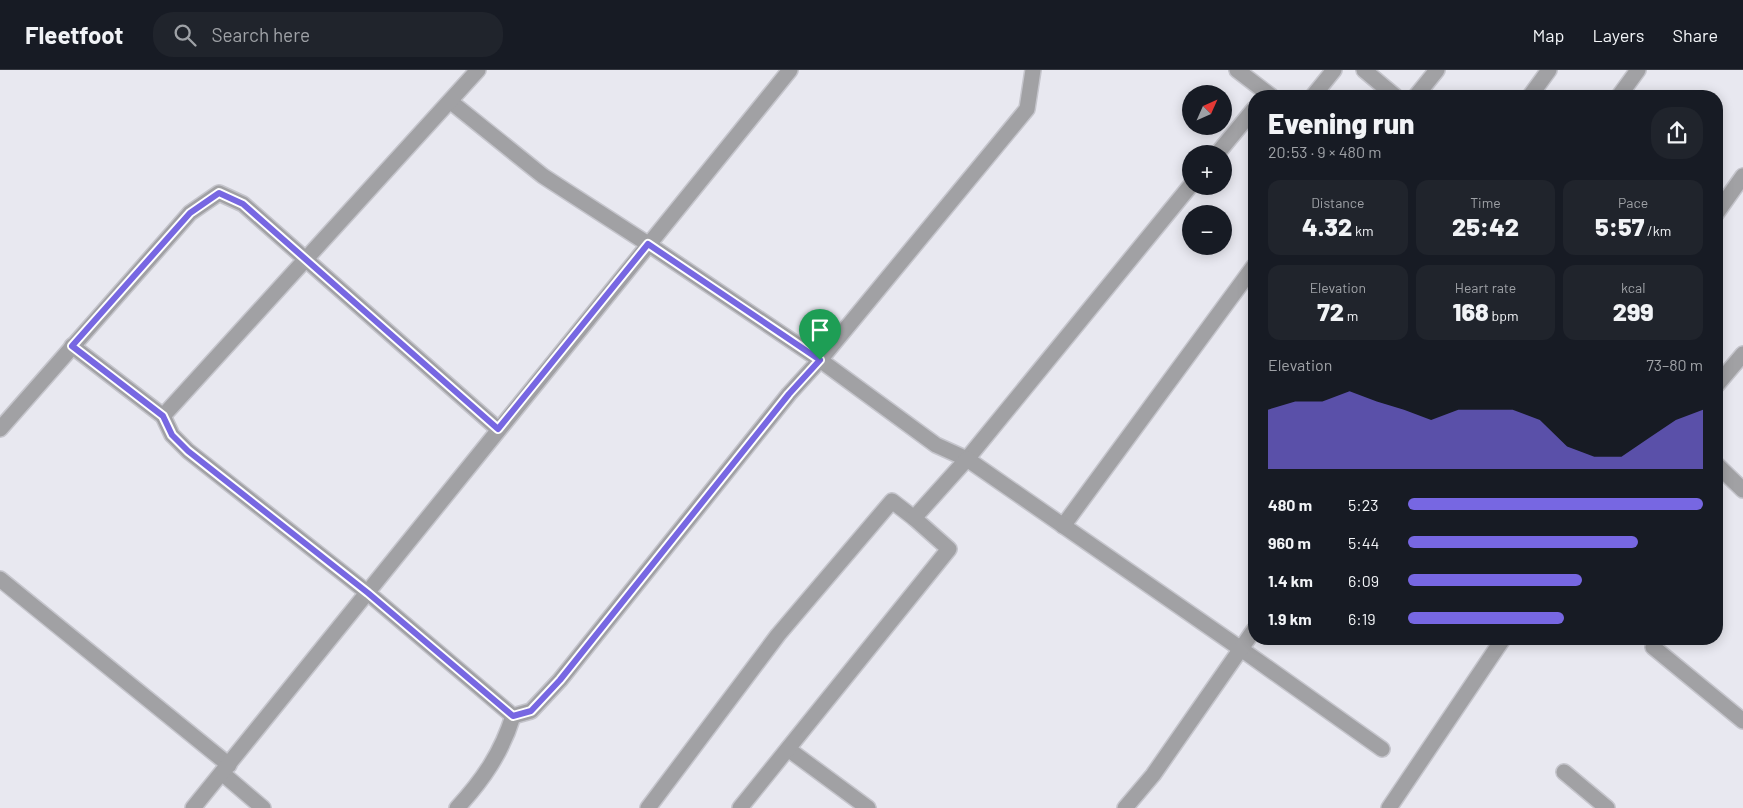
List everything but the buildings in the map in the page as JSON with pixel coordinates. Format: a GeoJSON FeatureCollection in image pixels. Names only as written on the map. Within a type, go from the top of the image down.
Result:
{"type":"FeatureCollection","features":[{"type":"Feature","properties":{"kind":"street"},"geometry":{"type":"LineString","coordinates":[[163,416],[478,70]]}},
{"type":"Feature","properties":{"kind":"street"},"geometry":{"type":"LineString","coordinates":[[193,808],[790,70]]}},
{"type":"Feature","properties":{"kind":"street"},"geometry":{"type":"LineString","coordinates":[[513,716],[531,711],[560,680],[789,394],[820,360],[1027,109],[1033,70]]}},
{"type":"Feature","properties":{"kind":"street"},"geometry":{"type":"LineString","coordinates":[[1236,70],[1261,90]]}},
{"type":"Feature","properties":{"kind":"street"},"geometry":{"type":"LineString","coordinates":[[1318,90],[1334,70]]}},
{"type":"Feature","properties":{"kind":"street"},"geometry":{"type":"LineString","coordinates":[[1364,70],[1388,90]]}},
{"type":"Feature","properties":{"kind":"street"},"geometry":{"type":"LineString","coordinates":[[1421,90],[1436,70]]}},
{"type":"Feature","properties":{"kind":"street"},"geometry":{"type":"LineString","coordinates":[[1534,90],[1549,70]]}},
{"type":"Feature","properties":{"kind":"street"},"geometry":{"type":"LineString","coordinates":[[1623,90],[1638,70]]}},
{"type":"Feature","properties":{"kind":"street"},"geometry":{"type":"LineString","coordinates":[[450,102],[543,176],[820,360],[936,445],[967,459],[1382,749]]}},
{"type":"Feature","properties":{"kind":"street"},"geometry":{"type":"LineString","coordinates":[[1224,145],[1248,115]]}},
{"type":"Feature","properties":{"kind":"street"},"geometry":{"type":"LineString","coordinates":[[1723,204],[1743,176]]}},
{"type":"Feature","properties":{"kind":"street"},"geometry":{"type":"LineString","coordinates":[[0,429],[190,213],[219,193],[243,204],[498,429]]}},
{"type":"Feature","properties":{"kind":"street"},"geometry":{"type":"LineString","coordinates":[[914,518],[967,459],[1183,195]]}},
{"type":"Feature","properties":{"kind":"street"},"geometry":{"type":"LineString","coordinates":[[1063,526],[1248,274]]}},
{"type":"Feature","properties":{"kind":"street"},"geometry":{"type":"LineString","coordinates":[[72,346],[163,416],[172,435],[188,451],[368,593],[513,716]]}},
{"type":"Feature","properties":{"kind":"street"},"geometry":{"type":"LineString","coordinates":[[1723,378],[1743,354]]}},
{"type":"Feature","properties":{"kind":"street"},"geometry":{"type":"LineString","coordinates":[[1723,471],[1743,490]]}},
{"type":"Feature","properties":{"kind":"street"},"geometry":{"type":"LineString","coordinates":[[648,808],[778,635],[892,501],[949,549],[740,808]]}},
{"type":"Feature","properties":{"kind":"street"},"geometry":{"type":"LineString","coordinates":[[0,579],[225,769],[264,808]]}},
{"type":"Feature","properties":{"kind":"street"},"geometry":{"type":"LineString","coordinates":[[1125,808],[1153,775],[1248,639]]}},
{"type":"Feature","properties":{"kind":"street"},"geometry":{"type":"LineString","coordinates":[[1389,808],[1499,645]]}},
{"type":"Feature","properties":{"kind":"street"},"geometry":{"type":"LineString","coordinates":[[1653,647],[1743,720]]}},
{"type":"Feature","properties":{"kind":"street"},"geometry":{"type":"LineString","coordinates":[[457,808],[479,784],[505,742],[513,716]]}},
{"type":"Feature","properties":{"kind":"street"},"geometry":{"type":"LineString","coordinates":[[788,749],[868,808]]}},
{"type":"Feature","properties":{"kind":"street"},"geometry":{"type":"LineString","coordinates":[[1564,772],[1607,808]]}},
{"type":"Feature","properties":{"kind":"route"},"geometry":{"type":"LineString","coordinates":[[219,193],[243,204],[498,429],[648,244],[820,360],[789,394],[560,680],[531,711],[513,716],[368,593],[188,451],[172,435],[163,416],[72,346],[190,213],[219,193]]}}]}
